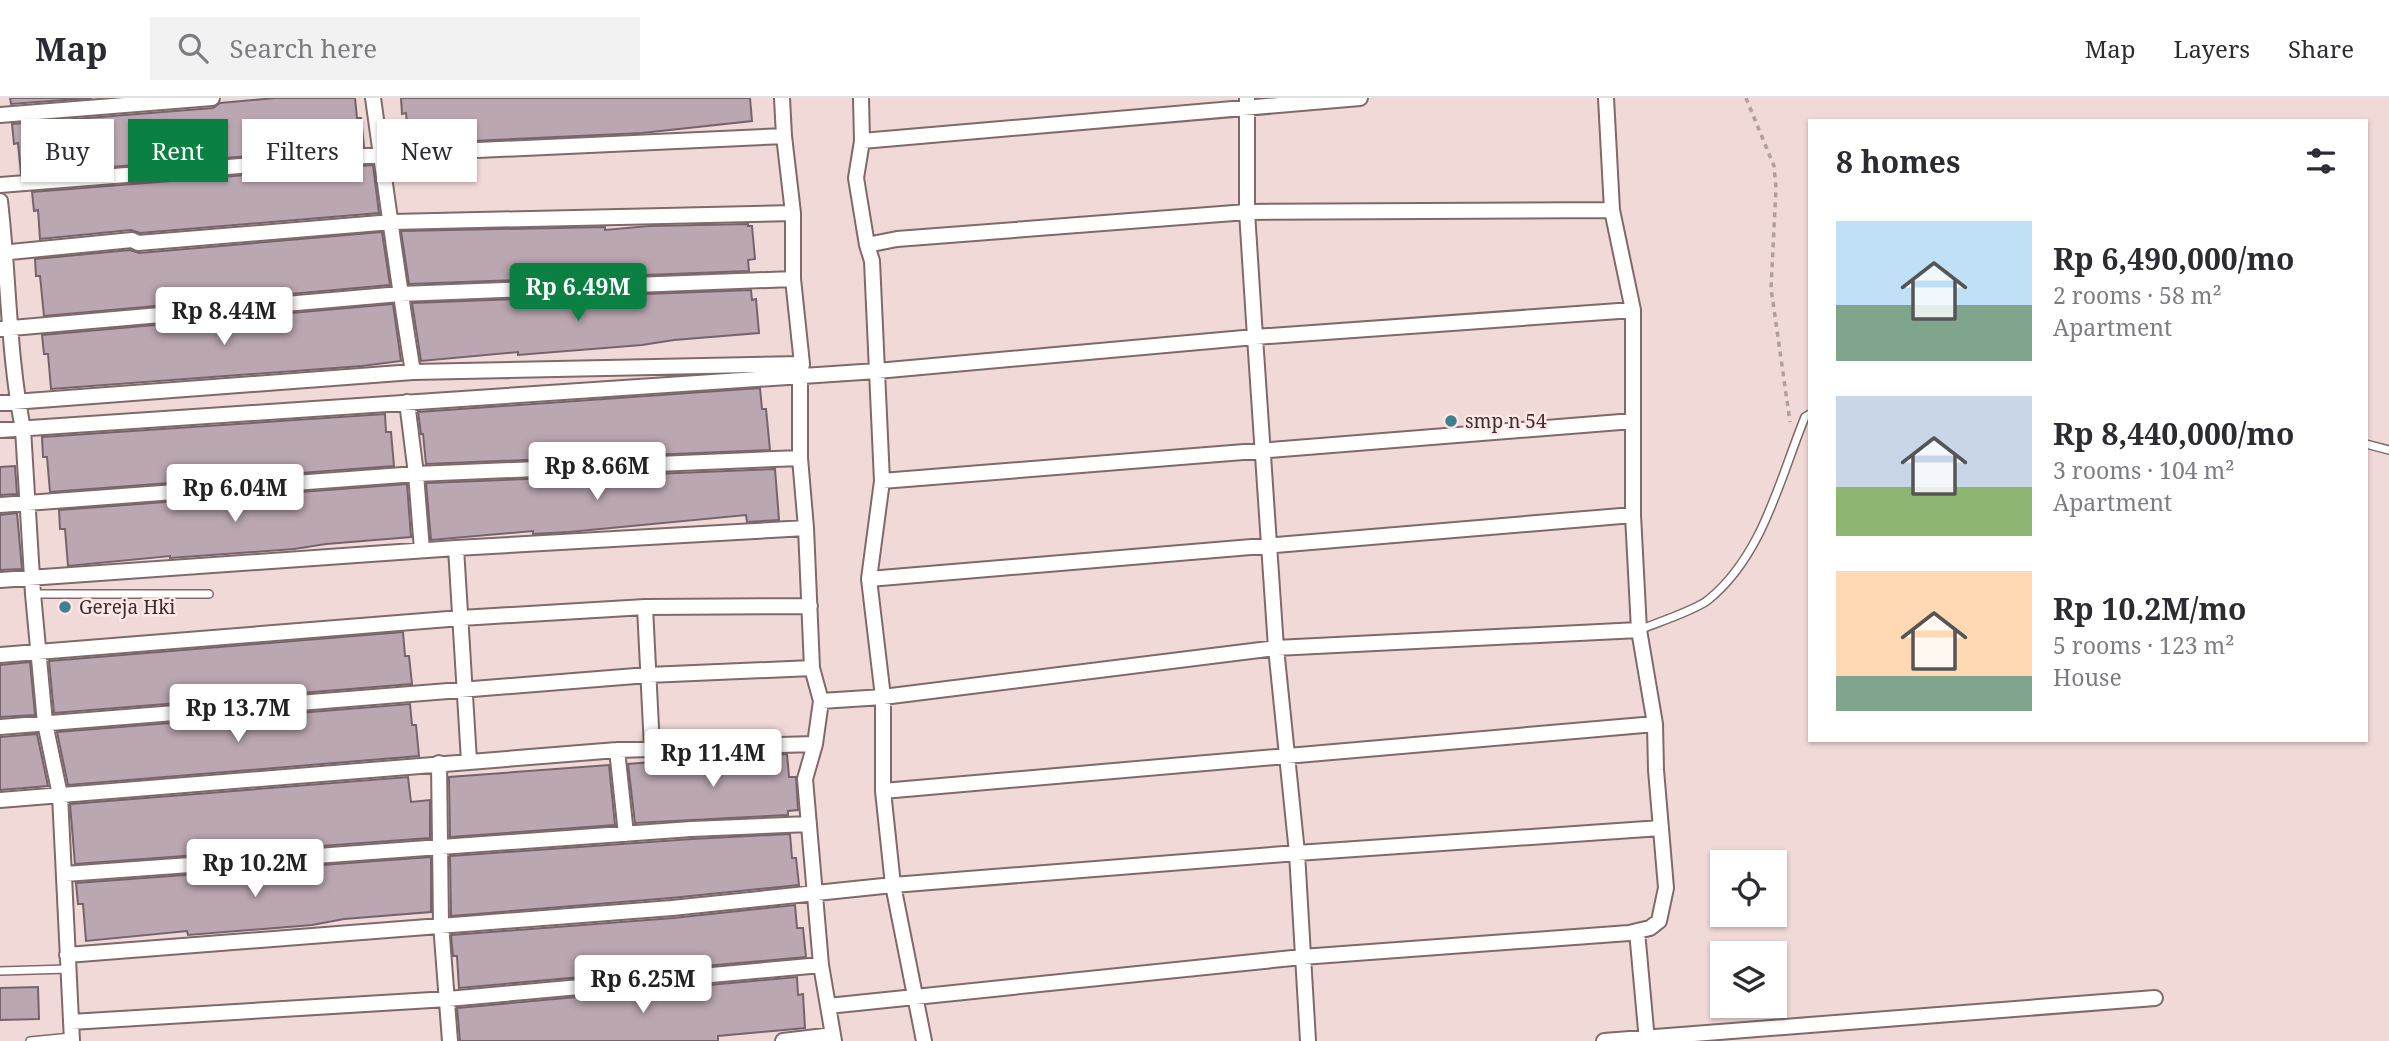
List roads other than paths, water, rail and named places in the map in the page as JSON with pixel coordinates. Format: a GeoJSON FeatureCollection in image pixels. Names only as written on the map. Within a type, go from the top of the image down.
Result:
{"type":"FeatureCollection","features":[{"type":"Feature","properties":{"kind":"street"},"geometry":{"type":"LineString","coordinates":[[0,115],[212,98]]}},
{"type":"Feature","properties":{"kind":"street"},"geometry":{"type":"LineString","coordinates":[[373,98],[377,127]]}},
{"type":"Feature","properties":{"kind":"street"},"geometry":{"type":"LineString","coordinates":[[782,98],[793,213],[793,279],[801,370],[800,458],[812,668],[821,701],[815,744],[804,779],[821,965],[833,1038],[783,1041]]}},
{"type":"Feature","properties":{"kind":"street"},"geometry":{"type":"LineString","coordinates":[[861,98],[862,141],[856,178],[872,261],[882,481],[869,579],[883,697],[883,791],[893,885],[924,1041]]}},
{"type":"Feature","properties":{"kind":"street"},"geometry":{"type":"LineString","coordinates":[[862,141],[1247,103],[1360,98]]}},
{"type":"Feature","properties":{"kind":"street"},"geometry":{"type":"LineString","coordinates":[[828,1006],[1302,957],[1637,932],[1650,928],[1659,921],[1666,888],[1655,724],[1639,630],[1633,515],[1633,310],[1612,210],[1606,98]]}},
{"type":"Feature","properties":{"kind":"street"},"geometry":{"type":"LineString","coordinates":[[1247,103],[1247,212],[1255,337],[1276,648],[1297,853],[1308,1041]]}},
{"type":"Feature","properties":{"kind":"street"},"geometry":{"type":"LineString","coordinates":[[477,151],[784,136]]}},
{"type":"Feature","properties":{"kind":"street"},"geometry":{"type":"LineString","coordinates":[[0,185],[377,156]]}},
{"type":"Feature","properties":{"kind":"street"},"geometry":{"type":"LineString","coordinates":[[385,182],[413,373]]}},
{"type":"Feature","properties":{"kind":"street"},"geometry":{"type":"LineString","coordinates":[[0,201],[6,329],[23,429],[33,594],[45,723],[60,795],[72,1034],[821,965]]}},
{"type":"Feature","properties":{"kind":"street"},"geometry":{"type":"LineString","coordinates":[[867,245],[897,239],[1247,212],[1612,210]]}},
{"type":"Feature","properties":{"kind":"street"},"geometry":{"type":"LineString","coordinates":[[3,253],[132,240],[138,243],[392,222],[793,213]]}},
{"type":"Feature","properties":{"kind":"street"},"geometry":{"type":"LineString","coordinates":[[6,329],[400,294],[793,279]]}},
{"type":"Feature","properties":{"kind":"street"},"geometry":{"type":"LineString","coordinates":[[0,403],[413,373],[877,371],[1255,337],[1633,310]]}},
{"type":"Feature","properties":{"kind":"street"},"geometry":{"type":"LineString","coordinates":[[0,430],[407,402],[801,370]]}},
{"type":"Feature","properties":{"kind":"street"},"geometry":{"type":"LineString","coordinates":[[407,402],[422,550]]}},
{"type":"Feature","properties":{"kind":"street"},"geometry":{"type":"LineString","coordinates":[[882,481],[1633,421]]}},
{"type":"Feature","properties":{"kind":"street"},"geometry":{"type":"LineString","coordinates":[[0,505],[416,474],[800,458]]}},
{"type":"Feature","properties":{"kind":"street"},"geometry":{"type":"LineString","coordinates":[[869,579],[1633,515]]}},
{"type":"Feature","properties":{"kind":"street"},"geometry":{"type":"LineString","coordinates":[[0,580],[422,550],[806,528]]}},
{"type":"Feature","properties":{"kind":"street"},"geometry":{"type":"LineString","coordinates":[[456,548],[469,761]]}},
{"type":"Feature","properties":{"kind":"street"},"geometry":{"type":"LineString","coordinates":[[0,655],[461,618],[645,607],[810,607]]}},
{"type":"Feature","properties":{"kind":"street"},"geometry":{"type":"LineString","coordinates":[[645,607],[652,748]]}},
{"type":"Feature","properties":{"kind":"street"},"geometry":{"type":"LineString","coordinates":[[821,701],[883,697],[1276,648],[1639,630]]}},
{"type":"Feature","properties":{"kind":"street"},"geometry":{"type":"LineString","coordinates":[[0,727],[648,675],[812,668]]}},
{"type":"Feature","properties":{"kind":"street"},"geometry":{"type":"LineString","coordinates":[[883,791],[1655,724]]}},
{"type":"Feature","properties":{"kind":"street"},"geometry":{"type":"LineString","coordinates":[[0,800],[617,750],[815,744]]}},
{"type":"Feature","properties":{"kind":"street"},"geometry":{"type":"LineString","coordinates":[[617,750],[626,834]]}},
{"type":"Feature","properties":{"kind":"street"},"geometry":{"type":"LineString","coordinates":[[439,763],[441,924],[450,1041]]}},
{"type":"Feature","properties":{"kind":"street"},"geometry":{"type":"LineString","coordinates":[[65,874],[691,828],[808,824]]}},
{"type":"Feature","properties":{"kind":"street"},"geometry":{"type":"LineString","coordinates":[[68,962],[441,924],[815,895],[893,885],[1661,828]]}},
{"type":"Feature","properties":{"kind":"street"},"geometry":{"type":"LineString","coordinates":[[1637,932],[1647,1039]]}},
{"type":"Feature","properties":{"kind":"street"},"geometry":{"type":"LineString","coordinates":[[1604,1041],[2155,998]]}},
{"type":"Feature","properties":{"kind":"lane"},"geometry":{"type":"LineString","coordinates":[[1639,630],[1707,601],[1739,566],[1767,516],[1805,416],[1808,415]]}},
{"type":"Feature","properties":{"kind":"lane"},"geometry":{"type":"LineString","coordinates":[[2368,445],[2389,450]]}},
{"type":"Feature","properties":{"kind":"lane"},"geometry":{"type":"LineString","coordinates":[[33,594],[209,594]]}},
{"type":"Feature","properties":{"kind":"lane"},"geometry":{"type":"LineString","coordinates":[[0,971],[68,962]]}},
{"type":"Feature","properties":{"kind":"lane"},"geometry":{"type":"LineString","coordinates":[[30,1041],[72,1034]]}},
{"type":"Feature","properties":{"kind":"place","name":"smp n 54"},"geometry":{"type":"Point","coordinates":[1451,421]}},
{"type":"Feature","properties":{"kind":"place","name":"Gereja Hki"},"geometry":{"type":"Point","coordinates":[65,607]}}]}
